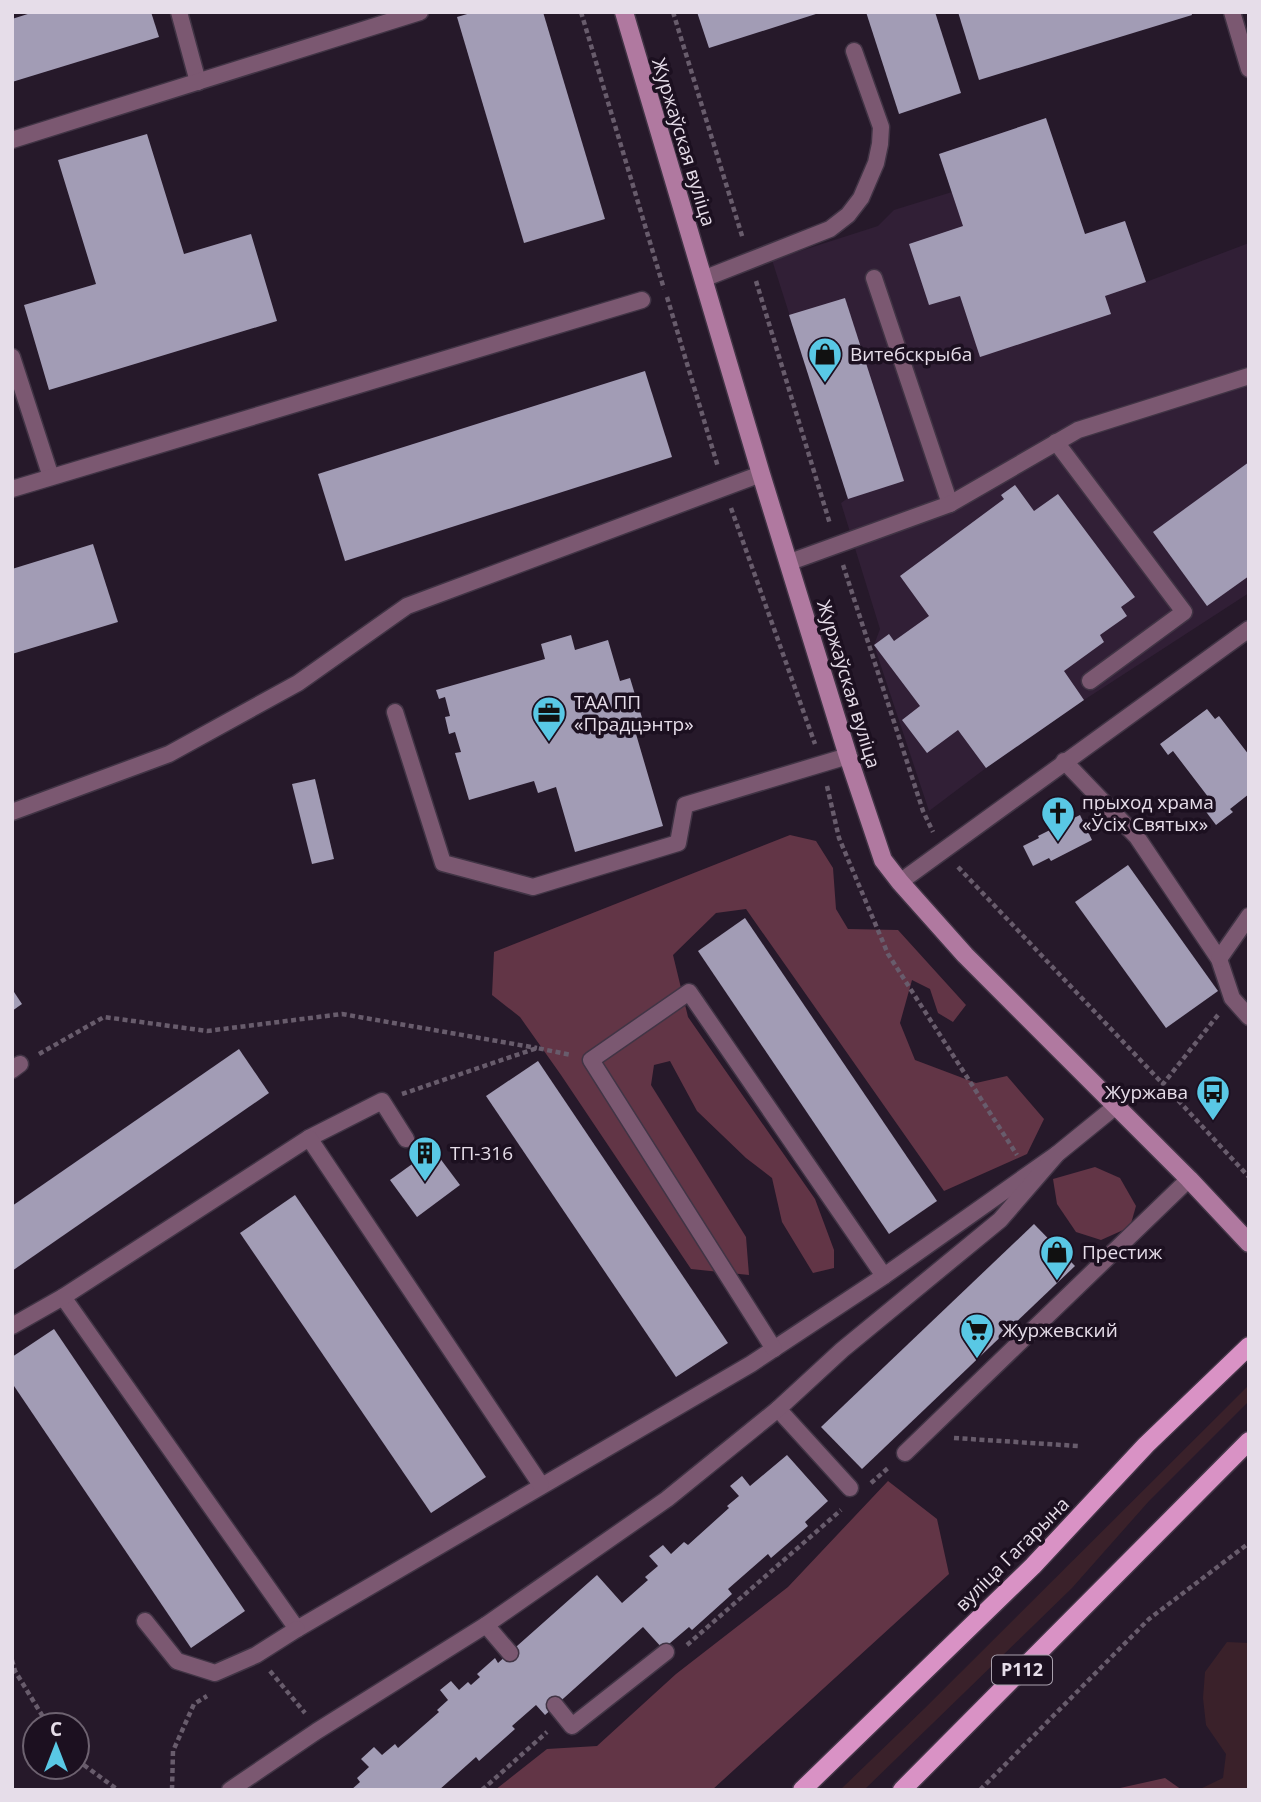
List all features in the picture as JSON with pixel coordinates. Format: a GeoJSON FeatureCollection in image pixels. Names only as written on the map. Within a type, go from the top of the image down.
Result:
{"type":"FeatureCollection","features":[{"type":"Feature","properties":{"kind":"main road","name":"вуліца Гагарына"},"geometry":{"type":"LineString","coordinates":[[802,1790],[1033,1566],[1146,1445],[1249,1346]]}},
{"type":"Feature","properties":{"kind":"main road","name":"Р112"},"geometry":{"type":"LineString","coordinates":[[902,1790],[1249,1441]]}},
{"type":"Feature","properties":{"kind":"street","name":"Журжаўская вуліца"},"geometry":{"type":"LineString","coordinates":[[624,12],[761,474],[883,860],[965,955],[1189,1179],[1249,1243]]}},
{"type":"Feature","properties":{"kind":"lane"},"geometry":{"type":"LineString","coordinates":[[178,12],[198,82]]}},
{"type":"Feature","properties":{"kind":"lane"},"geometry":{"type":"LineString","coordinates":[[12,140],[420,12]]}},
{"type":"Feature","properties":{"kind":"lane"},"geometry":{"type":"LineString","coordinates":[[1232,12],[1249,69]]}},
{"type":"Feature","properties":{"kind":"lane"},"geometry":{"type":"LineString","coordinates":[[703,279],[831,229],[848,215],[861,198],[876,163],[881,127],[854,51]]}},
{"type":"Feature","properties":{"kind":"lane"},"geometry":{"type":"LineString","coordinates":[[874,278],[950,504]]}},
{"type":"Feature","properties":{"kind":"lane"},"geometry":{"type":"LineString","coordinates":[[12,489],[642,300]]}},
{"type":"Feature","properties":{"kind":"lane"},"geometry":{"type":"LineString","coordinates":[[12,358],[51,477]]}},
{"type":"Feature","properties":{"kind":"lane"},"geometry":{"type":"LineString","coordinates":[[790,562],[950,504],[1077,430],[1249,376]]}},
{"type":"Feature","properties":{"kind":"lane"},"geometry":{"type":"LineString","coordinates":[[1056,442],[1184,612],[1090,681]]}},
{"type":"Feature","properties":{"kind":"lane"},"geometry":{"type":"LineString","coordinates":[[12,812],[169,754],[298,683],[407,606],[761,474]]}},
{"type":"Feature","properties":{"kind":"lane"},"geometry":{"type":"LineString","coordinates":[[900,882],[1249,629]]}},
{"type":"Feature","properties":{"kind":"lane"},"geometry":{"type":"LineString","coordinates":[[394,712],[443,863],[533,887],[678,843],[685,805],[848,756]]}},
{"type":"Feature","properties":{"kind":"lane"},"geometry":{"type":"LineString","coordinates":[[1064,761],[1137,837],[1219,959],[1232,999],[1249,1017]]}},
{"type":"Feature","properties":{"kind":"lane"},"geometry":{"type":"LineString","coordinates":[[1219,959],[1249,916]]}},
{"type":"Feature","properties":{"kind":"lane"},"geometry":{"type":"LineString","coordinates":[[775,1349],[591,1060],[690,992],[884,1276]]}},
{"type":"Feature","properties":{"kind":"lane"},"geometry":{"type":"LineString","coordinates":[[12,1326],[63,1297],[309,1138],[382,1101],[406,1139]]}},
{"type":"Feature","properties":{"kind":"lane"},"geometry":{"type":"LineString","coordinates":[[145,1621],[177,1661],[215,1673],[256,1655],[775,1349],[1057,1154],[1116,1106]]}},
{"type":"Feature","properties":{"kind":"lane"},"geometry":{"type":"LineString","coordinates":[[309,1138],[541,1485]]}},
{"type":"Feature","properties":{"kind":"lane"},"geometry":{"type":"LineString","coordinates":[[230,1790],[317,1731],[486,1625],[667,1499],[778,1409],[842,1350],[1000,1220],[1057,1154]]}},
{"type":"Feature","properties":{"kind":"lane"},"geometry":{"type":"LineString","coordinates":[[905,1453],[1189,1179]]}},
{"type":"Feature","properties":{"kind":"lane"},"geometry":{"type":"LineString","coordinates":[[63,1297],[297,1629]]}},
{"type":"Feature","properties":{"kind":"lane"},"geometry":{"type":"LineString","coordinates":[[778,1409],[858,1488]]}},
{"type":"Feature","properties":{"kind":"lane"},"geometry":{"type":"LineString","coordinates":[[486,1625],[510,1653]]}},
{"type":"Feature","properties":{"kind":"lane"},"geometry":{"type":"LineString","coordinates":[[555,1705],[572,1726],[666,1652]]}},
{"type":"Feature","properties":{"kind":"path"},"geometry":{"type":"LineString","coordinates":[[673,12],[836,545],[923,811],[941,850],[1249,1177]]}},
{"type":"Feature","properties":{"kind":"path"},"geometry":{"type":"LineString","coordinates":[[1163,1084],[1232,999]]}},
{"type":"Feature","properties":{"kind":"path"},"geometry":{"type":"LineString","coordinates":[[16,1067],[104,1017],[207,1031],[342,1014],[591,1060]]}},
{"type":"Feature","properties":{"kind":"path"},"geometry":{"type":"LineString","coordinates":[[382,1101],[537,1048]]}},
{"type":"Feature","properties":{"kind":"path"},"geometry":{"type":"LineString","coordinates":[[922,1436],[1078,1446]]}},
{"type":"Feature","properties":{"kind":"path"},"geometry":{"type":"LineString","coordinates":[[858,1488],[905,1453]]}},
{"type":"Feature","properties":{"kind":"path"},"geometry":{"type":"LineString","coordinates":[[666,1652],[691,1644],[846,1505]]}},
{"type":"Feature","properties":{"kind":"path"},"geometry":{"type":"LineString","coordinates":[[980,1790],[1149,1619],[1249,1543]]}},
{"type":"Feature","properties":{"kind":"path"},"geometry":{"type":"LineString","coordinates":[[256,1655],[306,1714]]}},
{"type":"Feature","properties":{"kind":"path"},"geometry":{"type":"LineString","coordinates":[[12,1660],[40,1711]]}},
{"type":"Feature","properties":{"kind":"path"},"geometry":{"type":"LineString","coordinates":[[12,1669],[19,1677]]}},
{"type":"Feature","properties":{"kind":"path"},"geometry":{"type":"LineString","coordinates":[[172,1790],[173,1751],[194,1703],[214,1692]]}},
{"type":"Feature","properties":{"kind":"path"},"geometry":{"type":"LineString","coordinates":[[482,1790],[546,1732],[572,1726]]}},
{"type":"Feature","properties":{"kind":"path"},"geometry":{"type":"LineString","coordinates":[[91,1770],[118,1790]]}},
{"type":"Feature","properties":{"kind":"shaded area"},"geometry":{"type":"Polygon","coordinates":[[[1046,118],[1085,234],[1125,221],[1146,282],[1249,243],[1249,593],[1084,700],[929,811],[874,645],[880,629],[841,503],[848,498],[772,260],[878,226],[894,210],[952,192],[939,154],[1046,118]]]}},
{"type":"Feature","properties":{"kind":"shaded area"},"geometry":{"type":"Polygon","coordinates":[[[790,835],[816,841],[833,868],[836,909],[848,929],[898,930],[966,1005],[953,1022],[938,1013],[930,989],[912,980],[900,1023],[915,1060],[976,1083],[1007,1076],[1044,1119],[1027,1154],[944,1191],[746,909],[716,913],[673,955],[688,1017],[815,1199],[834,1250],[834,1268],[813,1273],[782,1222],[772,1178],[746,1158],[697,1111],[670,1061],[654,1065],[651,1085],[746,1237],[749,1275],[691,1269],[520,1017],[492,995],[494,952],[790,835]]]}},
{"type":"Feature","properties":{"kind":"shaded area"},"geometry":{"type":"Polygon","coordinates":[[[1095,1167],[1120,1178],[1136,1206],[1130,1227],[1101,1240],[1076,1232],[1057,1204],[1053,1179],[1095,1167]]]}},
{"type":"Feature","properties":{"kind":"shaded area"},"geometry":{"type":"Polygon","coordinates":[[[1249,1385],[1249,1401],[1149,1501],[1072,1588],[864,1790],[840,1790],[925,1708],[1249,1385]]]}},
{"type":"Feature","properties":{"kind":"shaded area"},"geometry":{"type":"Polygon","coordinates":[[[888,1481],[937,1519],[949,1574],[712,1790],[495,1790],[547,1749],[597,1746],[676,1674],[788,1587],[888,1481]]]}},
{"type":"Feature","properties":{"kind":"shaded area"},"geometry":{"type":"Polygon","coordinates":[[[1227,1642],[1249,1643],[1249,1790],[1198,1790],[1223,1778],[1226,1754],[1206,1725],[1203,1698],[1205,1672],[1227,1642]]]}},
{"type":"Feature","properties":{"kind":"shaded area"},"geometry":{"type":"Polygon","coordinates":[[[1165,1778],[1182,1790],[1111,1790],[1165,1778]]]}},
{"type":"Feature","properties":{"kind":"building"},"geometry":{"type":"Polygon","coordinates":[[[34,12],[151,12],[159,37],[12,82],[12,19],[34,12]]]}},
{"type":"Feature","properties":{"kind":"building"},"geometry":{"type":"Polygon","coordinates":[[[474,12],[543,12],[605,219],[524,243],[457,17],[474,12]]]}},
{"type":"Feature","properties":{"kind":"building"},"geometry":{"type":"Polygon","coordinates":[[[697,12],[819,12],[819,13],[709,48],[697,12]]]}},
{"type":"Feature","properties":{"kind":"building"},"geometry":{"type":"Polygon","coordinates":[[[866,12],[935,12],[961,93],[899,114],[866,12]]]}},
{"type":"Feature","properties":{"kind":"building"},"geometry":{"type":"Polygon","coordinates":[[[958,12],[1191,12],[1192,15],[979,80],[958,12]]]}},
{"type":"Feature","properties":{"kind":"building"},"geometry":{"type":"Polygon","coordinates":[[[1046,118],[1085,234],[1125,221],[1146,282],[1105,296],[1111,314],[980,357],[960,296],[929,305],[909,244],[963,226],[939,154],[1046,118]]]}},
{"type":"Feature","properties":{"kind":"building"},"geometry":{"type":"Polygon","coordinates":[[[147,134],[184,254],[251,234],[277,321],[49,390],[24,305],[96,284],[58,160],[147,134]]]}},
{"type":"Feature","properties":{"kind":"building"},"geometry":{"type":"Polygon","coordinates":[[[845,298],[904,481],[848,499],[789,315],[845,298]]]}},
{"type":"Feature","properties":{"kind":"building"},"geometry":{"type":"Polygon","coordinates":[[[645,371],[672,457],[345,561],[318,474],[645,371]]]}},
{"type":"Feature","properties":{"kind":"building"},"geometry":{"type":"Polygon","coordinates":[[[1249,462],[1249,576],[1207,606],[1153,532],[1249,462]]]}},
{"type":"Feature","properties":{"kind":"building"},"geometry":{"type":"Polygon","coordinates":[[[1015,485],[1034,511],[1058,494],[1135,597],[1121,607],[1127,616],[1100,635],[1104,642],[1064,671],[1084,700],[986,768],[958,730],[927,753],[902,720],[920,706],[874,645],[889,634],[894,641],[929,616],[900,576],[1004,499],[1001,495],[1015,485]]]}},
{"type":"Feature","properties":{"kind":"building"},"geometry":{"type":"Polygon","coordinates":[[[93,544],[118,622],[12,654],[12,569],[93,544]]]}},
{"type":"Feature","properties":{"kind":"building","name":"ТАА ПП «Прадцэнтр»"},"geometry":{"type":"Polygon","coordinates":[[[571,635],[575,650],[608,640],[620,681],[630,678],[646,731],[636,734],[663,826],[575,852],[556,787],[538,793],[534,781],[469,800],[455,753],[461,752],[455,732],[449,734],[445,717],[450,716],[445,697],[439,699],[436,690],[545,659],[541,644],[571,635]]]}},
{"type":"Feature","properties":{"kind":"building"},"geometry":{"type":"Polygon","coordinates":[[[1207,709],[1215,719],[1219,716],[1249,755],[1249,794],[1230,809],[1233,812],[1216,825],[1204,809],[1212,802],[1173,751],[1168,755],[1160,744],[1207,709]]]}},
{"type":"Feature","properties":{"kind":"building"},"geometry":{"type":"Polygon","coordinates":[[[315,779],[334,859],[312,864],[292,784],[315,779]]]}},
{"type":"Feature","properties":{"kind":"building","name":"прыход храма «Ўсіх Святых»"},"geometry":{"type":"Polygon","coordinates":[[[1080,815],[1092,840],[1051,861],[1049,858],[1033,866],[1023,846],[1080,815]]]}},
{"type":"Feature","properties":{"kind":"building"},"geometry":{"type":"Polygon","coordinates":[[[1128,865],[1218,991],[1166,1028],[1075,902],[1128,865]]]}},
{"type":"Feature","properties":{"kind":"building"},"geometry":{"type":"Polygon","coordinates":[[[745,918],[937,1201],[889,1234],[698,951],[745,918]]]}},
{"type":"Feature","properties":{"kind":"building"},"geometry":{"type":"Polygon","coordinates":[[[12,989],[22,1004],[12,1011],[12,989]]]}},
{"type":"Feature","properties":{"kind":"building"},"geometry":{"type":"Polygon","coordinates":[[[239,1049],[269,1093],[12,1271],[12,1206],[239,1049]]]}},
{"type":"Feature","properties":{"kind":"building"},"geometry":{"type":"Polygon","coordinates":[[[538,1061],[728,1343],[676,1377],[486,1096],[538,1061]]]}},
{"type":"Feature","properties":{"kind":"building","name":"ТП-316"},"geometry":{"type":"Polygon","coordinates":[[[433,1149],[460,1185],[417,1217],[390,1180],[433,1149]]]}},
{"type":"Feature","properties":{"kind":"building"},"geometry":{"type":"Polygon","coordinates":[[[295,1195],[486,1477],[431,1513],[240,1233],[295,1195]]]}},
{"type":"Feature","properties":{"kind":"building"},"geometry":{"type":"Polygon","coordinates":[[[1034,1224],[1075,1266],[862,1469],[821,1427],[1034,1224]]]}},
{"type":"Feature","properties":{"kind":"building"},"geometry":{"type":"Polygon","coordinates":[[[54,1329],[245,1611],[191,1648],[12,1383],[12,1357],[54,1329]]]}},
{"type":"Feature","properties":{"kind":"building"},"geometry":{"type":"Polygon","coordinates":[[[787,1455],[828,1501],[805,1522],[808,1526],[771,1558],[768,1554],[728,1589],[732,1594],[692,1630],[689,1627],[663,1649],[643,1627],[545,1715],[536,1705],[512,1726],[515,1729],[479,1761],[476,1757],[439,1790],[351,1790],[360,1782],[357,1778],[369,1767],[361,1759],[374,1747],[382,1755],[395,1744],[398,1748],[439,1712],[437,1710],[448,1700],[440,1690],[451,1681],[459,1690],[468,1682],[471,1685],[480,1677],[477,1674],[495,1658],[498,1663],[597,1575],[622,1603],[648,1580],[645,1577],[658,1566],[649,1556],[663,1545],[671,1554],[684,1542],[688,1545],[739,1496],[730,1486],[742,1476],[750,1486],[787,1455]]]}},
{"type":"Feature","properties":{"kind":"place","name":"Витебскрыба"},"geometry":{"type":"Point","coordinates":[825,384]}},
{"type":"Feature","properties":{"kind":"place","name":"ТАА ПП «Прадцэнтр»"},"geometry":{"type":"Point","coordinates":[549,743]}},
{"type":"Feature","properties":{"kind":"place","name":"прыход храма «Ўсіх Святых»"},"geometry":{"type":"Point","coordinates":[1058,843]}},
{"type":"Feature","properties":{"kind":"place","name":"Журжава"},"geometry":{"type":"Point","coordinates":[1213,1122]}},
{"type":"Feature","properties":{"kind":"place","name":"ТП-316"},"geometry":{"type":"Point","coordinates":[425,1183]}},
{"type":"Feature","properties":{"kind":"place","name":"Престиж"},"geometry":{"type":"Point","coordinates":[1057,1282]}},
{"type":"Feature","properties":{"kind":"place","name":"Журжевский"},"geometry":{"type":"Point","coordinates":[977,1360]}}]}
